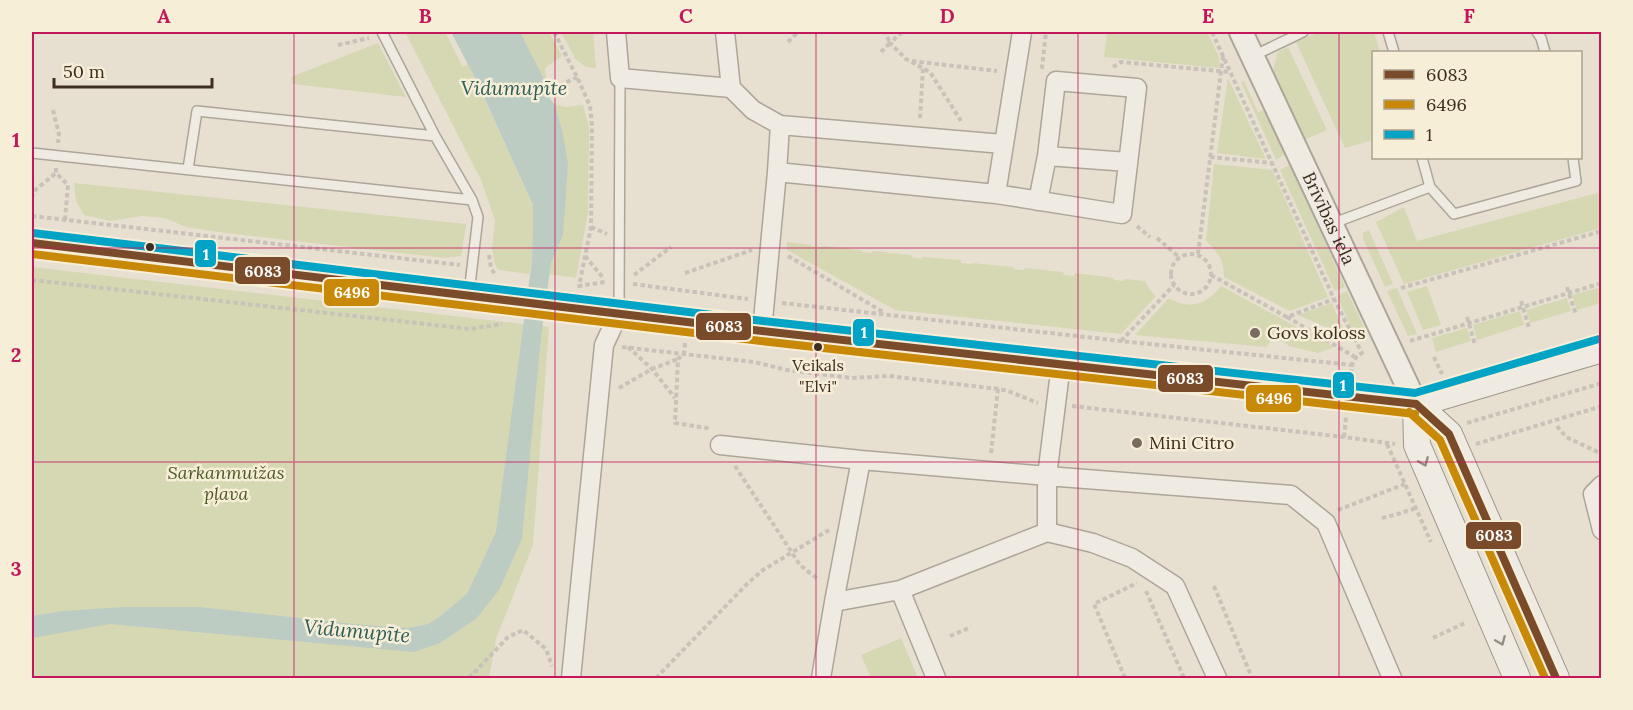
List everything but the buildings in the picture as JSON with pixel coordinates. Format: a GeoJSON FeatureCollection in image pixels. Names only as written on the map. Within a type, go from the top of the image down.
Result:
{"type":"FeatureCollection","features":[{"type":"Feature","properties":{"kind":"main road"},"geometry":{"type":"LineString","coordinates":[[32,243],[494,299],[581,297],[619,313],[1416,404],[1602,349]]}},
{"type":"Feature","properties":{"kind":"main road","name":"Brīvības iela"},"geometry":{"type":"LineString","coordinates":[[1416,404],[1449,434],[1556,678]]}},
{"type":"Feature","properties":{"kind":"main road","name":"Brīvības iela"},"geometry":{"type":"LineString","coordinates":[[1416,404],[1417,445],[1518,678]]}},
{"type":"Feature","properties":{"kind":"street"},"geometry":{"type":"LineString","coordinates":[[616,32],[620,78],[730,88],[753,110],[780,125],[1003,144]]}},
{"type":"Feature","properties":{"kind":"street"},"geometry":{"type":"LineString","coordinates":[[725,32],[730,88]]}},
{"type":"Feature","properties":{"kind":"street"},"geometry":{"type":"LineString","coordinates":[[996,194],[1022,32]]}},
{"type":"Feature","properties":{"kind":"street","name":"Brīvības iela"},"geometry":{"type":"LineString","coordinates":[[1241,32],[1416,404]]}},
{"type":"Feature","properties":{"kind":"street"},"geometry":{"type":"LineString","coordinates":[[777,172],[996,194],[1038,201],[1122,214],[1137,88],[1056,81],[1047,156],[1038,201]]}},
{"type":"Feature","properties":{"kind":"street"},"geometry":{"type":"LineString","coordinates":[[762,331],[764,300],[775,248],[780,125]]}},
{"type":"Feature","properties":{"kind":"street"},"geometry":{"type":"LineString","coordinates":[[1047,156],[1128,162]]}},
{"type":"Feature","properties":{"kind":"street"},"geometry":{"type":"LineString","coordinates":[[571,678],[604,345],[619,313]]}},
{"type":"Feature","properties":{"kind":"street"},"geometry":{"type":"LineString","coordinates":[[1047,532],[1047,476],[1061,364]]}},
{"type":"Feature","properties":{"kind":"street"},"geometry":{"type":"LineString","coordinates":[[720,445],[988,472],[1291,495],[1326,523],[1392,678]]}},
{"type":"Feature","properties":{"kind":"street"},"geometry":{"type":"LineString","coordinates":[[822,678],[861,460]]}},
{"type":"Feature","properties":{"kind":"street"},"geometry":{"type":"LineString","coordinates":[[1602,485],[1593,494],[1602,530]]}},
{"type":"Feature","properties":{"kind":"street"},"geometry":{"type":"LineString","coordinates":[[834,602],[900,590],[1047,532],[1093,543],[1132,558],[1175,586],[1217,678]]}},
{"type":"Feature","properties":{"kind":"street"},"geometry":{"type":"LineString","coordinates":[[900,590],[936,678]]}},
{"type":"Feature","properties":{"kind":"lane"},"geometry":{"type":"LineString","coordinates":[[1253,56],[1304,32]]}},
{"type":"Feature","properties":{"kind":"lane"},"geometry":{"type":"LineString","coordinates":[[1388,32],[1394,51]]}},
{"type":"Feature","properties":{"kind":"lane"},"geometry":{"type":"LineString","coordinates":[[1537,32],[1545,51]]}},
{"type":"Feature","properties":{"kind":"lane"},"geometry":{"type":"LineString","coordinates":[[378,34],[472,200],[478,217],[468,296]]}},
{"type":"Feature","properties":{"kind":"lane"},"geometry":{"type":"LineString","coordinates":[[619,313],[620,78]]}},
{"type":"Feature","properties":{"kind":"lane"},"geometry":{"type":"LineString","coordinates":[[188,169],[197,111],[435,136]]}},
{"type":"Feature","properties":{"kind":"lane"},"geometry":{"type":"LineString","coordinates":[[32,153],[472,200]]}},
{"type":"Feature","properties":{"kind":"lane"},"geometry":{"type":"LineString","coordinates":[[1422,159],[1430,187],[1454,214],[1576,182],[1573,159]]}},
{"type":"Feature","properties":{"kind":"lane"},"geometry":{"type":"LineString","coordinates":[[1331,224],[1430,187]]}},
{"type":"Feature","properties":{"kind":"path"},"geometry":{"type":"LineString","coordinates":[[554,32],[578,77],[590,106],[592,125],[591,227],[585,256],[581,297]]}},
{"type":"Feature","properties":{"kind":"path"},"geometry":{"type":"LineString","coordinates":[[788,42],[798,32]]}},
{"type":"Feature","properties":{"kind":"path"},"geometry":{"type":"LineString","coordinates":[[885,32],[890,44],[909,61],[930,72],[960,120],[971,129],[978,141]]}},
{"type":"Feature","properties":{"kind":"path"},"geometry":{"type":"LineString","coordinates":[[881,52],[902,32]]}},
{"type":"Feature","properties":{"kind":"path"},"geometry":{"type":"LineString","coordinates":[[1047,32],[1042,67],[1054,68]]}},
{"type":"Feature","properties":{"kind":"path"},"geometry":{"type":"LineString","coordinates":[[1212,32],[1334,299],[1362,352]]}},
{"type":"Feature","properties":{"kind":"path"},"geometry":{"type":"LineString","coordinates":[[338,45],[378,34]]}},
{"type":"Feature","properties":{"kind":"path"},"geometry":{"type":"LineString","coordinates":[[1198,254],[1223,56]]}},
{"type":"Feature","properties":{"kind":"path"},"geometry":{"type":"LineString","coordinates":[[909,61],[1006,72]]}},
{"type":"Feature","properties":{"kind":"path"},"geometry":{"type":"LineString","coordinates":[[1111,68],[1121,62],[1231,72]]}},
{"type":"Feature","properties":{"kind":"path"},"geometry":{"type":"LineString","coordinates":[[919,124],[923,68]]}},
{"type":"Feature","properties":{"kind":"path"},"geometry":{"type":"LineString","coordinates":[[552,89],[578,77]]}},
{"type":"Feature","properties":{"kind":"path"},"geometry":{"type":"LineString","coordinates":[[53,110],[59,134],[58,144]]}},
{"type":"Feature","properties":{"kind":"path"},"geometry":{"type":"LineString","coordinates":[[1210,157],[1273,163]]}},
{"type":"Feature","properties":{"kind":"path"},"geometry":{"type":"LineString","coordinates":[[56,167],[56,173],[68,185],[65,220]]}},
{"type":"Feature","properties":{"kind":"path"},"geometry":{"type":"LineString","coordinates":[[32,198],[34,191],[56,173]]}},
{"type":"Feature","properties":{"kind":"path"},"geometry":{"type":"LineString","coordinates":[[32,216],[492,268]]}},
{"type":"Feature","properties":{"kind":"path"},"geometry":{"type":"LineString","coordinates":[[1401,288],[1602,231]]}},
{"type":"Feature","properties":{"kind":"path"},"geometry":{"type":"LineString","coordinates":[[1157,238],[1179,257]]}},
{"type":"Feature","properties":{"kind":"path"},"geometry":{"type":"LineString","coordinates":[[671,247],[634,275],[629,284],[1121,341],[1352,364]]}},
{"type":"Feature","properties":{"kind":"path"},"geometry":{"type":"LineString","coordinates":[[685,273],[775,248],[889,315]]}},
{"type":"Feature","properties":{"kind":"path"},"geometry":{"type":"LineString","coordinates":[[1185,254],[1198,254],[1209,265],[1211,276],[1209,284],[1203,290],[1188,294],[1180,291],[1174,285],[1170,275],[1171,270],[1175,260],[1179,257],[1185,254]]}},
{"type":"Feature","properties":{"kind":"path"},"geometry":{"type":"LineString","coordinates":[[581,297],[606,282],[585,256]]}},
{"type":"Feature","properties":{"kind":"path"},"geometry":{"type":"LineString","coordinates":[[1211,276],[1355,357]]}},
{"type":"Feature","properties":{"kind":"path"},"geometry":{"type":"LineString","coordinates":[[32,280],[470,329],[502,324]]}},
{"type":"Feature","properties":{"kind":"path"},"geometry":{"type":"LineString","coordinates":[[1407,342],[1602,283]]}},
{"type":"Feature","properties":{"kind":"path"},"geometry":{"type":"LineString","coordinates":[[1121,341],[1174,285]]}},
{"type":"Feature","properties":{"kind":"path"},"geometry":{"type":"LineString","coordinates":[[1567,287],[1576,315]]}},
{"type":"Feature","properties":{"kind":"path"},"geometry":{"type":"LineString","coordinates":[[1287,317],[1334,299]]}},
{"type":"Feature","properties":{"kind":"path"},"geometry":{"type":"LineString","coordinates":[[1521,301],[1529,328]]}},
{"type":"Feature","properties":{"kind":"path"},"geometry":{"type":"LineString","coordinates":[[1467,317],[1475,345]]}},
{"type":"Feature","properties":{"kind":"path"},"geometry":{"type":"LineString","coordinates":[[628,347],[652,369],[676,399]]}},
{"type":"Feature","properties":{"kind":"path"},"geometry":{"type":"LineString","coordinates":[[617,389],[684,354]]}},
{"type":"Feature","properties":{"kind":"path"},"geometry":{"type":"LineString","coordinates":[[678,359],[675,423],[707,428],[800,565],[820,580],[834,602]]}},
{"type":"Feature","properties":{"kind":"path"},"geometry":{"type":"LineString","coordinates":[[1449,434],[1466,423],[1602,383]]}},
{"type":"Feature","properties":{"kind":"path"},"geometry":{"type":"LineString","coordinates":[[988,472],[998,389]]}},
{"type":"Feature","properties":{"kind":"path"},"geometry":{"type":"LineString","coordinates":[[1476,444],[1602,406]]}},
{"type":"Feature","properties":{"kind":"path"},"geometry":{"type":"LineString","coordinates":[[1557,426],[1566,437],[1602,454]]}},
{"type":"Feature","properties":{"kind":"path"},"geometry":{"type":"LineString","coordinates":[[1387,444],[1417,445]]}},
{"type":"Feature","properties":{"kind":"path"},"geometry":{"type":"LineString","coordinates":[[1382,518],[1416,507]]}},
{"type":"Feature","properties":{"kind":"path"},"geometry":{"type":"LineString","coordinates":[[656,678],[763,570],[851,516]]}},
{"type":"Feature","properties":{"kind":"path"},"geometry":{"type":"LineString","coordinates":[[1125,678],[1094,604],[1142,581],[1184,678]]}},
{"type":"Feature","properties":{"kind":"path"},"geometry":{"type":"LineString","coordinates":[[1214,586],[1252,678]]}},
{"type":"Feature","properties":{"kind":"path"},"geometry":{"type":"LineString","coordinates":[[1433,638],[1467,622]]}},
{"type":"Feature","properties":{"kind":"path"},"geometry":{"type":"LineString","coordinates":[[950,636],[971,627]]}},
{"type":"Feature","properties":{"kind":"path"},"geometry":{"type":"LineString","coordinates":[[471,677],[508,637],[523,630],[546,649],[553,669]]}},
{"type":"Feature","properties":{"kind":"green space"},"geometry":{"type":"Polygon","coordinates":[[[405,32],[445,32],[463,67],[468,64],[533,205],[532,260],[529,274],[499,270],[495,265],[492,249],[495,220],[481,180],[405,32]]]}},
{"type":"Feature","properties":{"kind":"green space"},"geometry":{"type":"Polygon","coordinates":[[[519,32],[549,32],[562,56],[545,68],[547,85],[519,32]]]}},
{"type":"Feature","properties":{"kind":"green space"},"geometry":{"type":"Polygon","coordinates":[[[561,32],[593,32],[596,68],[586,67],[576,60],[561,32]]]}},
{"type":"Feature","properties":{"kind":"green space"},"geometry":{"type":"Polygon","coordinates":[[[1107,32],[1207,32],[1219,57],[1219,68],[1104,57],[1107,32]]]}},
{"type":"Feature","properties":{"kind":"green space"},"geometry":{"type":"Polygon","coordinates":[[[1319,32],[1374,32],[1380,51],[1372,51],[1372,140],[1345,148],[1296,42],[1319,32]]]}},
{"type":"Feature","properties":{"kind":"green space"},"geometry":{"type":"Polygon","coordinates":[[[378,43],[406,97],[293,84],[291,77],[378,43]]]}},
{"type":"Feature","properties":{"kind":"green space"},"geometry":{"type":"Polygon","coordinates":[[[1288,47],[1327,130],[1304,140],[1274,77],[1274,65],[1278,52],[1288,47]]]}},
{"type":"Feature","properties":{"kind":"green space"},"geometry":{"type":"Polygon","coordinates":[[[1228,78],[1266,159],[1217,153],[1228,78]]]}},
{"type":"Feature","properties":{"kind":"green space"},"geometry":{"type":"Polygon","coordinates":[[[1244,81],[1258,112],[1268,109],[1286,154],[1276,160],[1241,82],[1244,81]]]}},
{"type":"Feature","properties":{"kind":"green space"},"geometry":{"type":"Polygon","coordinates":[[[554,104],[565,107],[583,105],[589,127],[588,213],[576,278],[549,274],[551,263],[563,235],[562,129],[554,104]]]}},
{"type":"Feature","properties":{"kind":"green space"},"geometry":{"type":"Polygon","coordinates":[[[1214,164],[1272,170],[1328,297],[1290,311],[1224,277],[1220,257],[1206,241],[1214,164]]]}},
{"type":"Feature","properties":{"kind":"green space"},"geometry":{"type":"Polygon","coordinates":[[[1291,164],[1345,287],[1335,291],[1280,170],[1291,164]]]}},
{"type":"Feature","properties":{"kind":"green space"},"geometry":{"type":"Polygon","coordinates":[[[74,183],[466,225],[461,256],[444,258],[226,233],[186,227],[165,218],[142,216],[110,221],[84,215],[76,201],[74,183]]]}},
{"type":"Feature","properties":{"kind":"green space"},"geometry":{"type":"Polygon","coordinates":[[[1601,192],[1601,228],[1404,284],[1376,222],[1404,207],[1417,241],[1601,192]]]}},
{"type":"Feature","properties":{"kind":"green space"},"geometry":{"type":"Polygon","coordinates":[[[1369,230],[1393,284],[1385,287],[1363,239],[1363,233],[1369,230]]]}},
{"type":"Feature","properties":{"kind":"green space"},"geometry":{"type":"Polygon","coordinates":[[[787,242],[861,250],[861,252],[911,255],[911,257],[922,259],[922,257],[961,260],[961,263],[1014,267],[1014,269],[1063,272],[1064,275],[1074,276],[1075,273],[1114,278],[1114,280],[1145,281],[1156,296],[1121,334],[895,310],[787,250],[787,242]]]}},
{"type":"Feature","properties":{"kind":"green space","name":"Sarkanmuižas pļava"},"geometry":{"type":"Polygon","coordinates":[[[32,267],[549,327],[533,545],[496,639],[489,678],[32,678],[32,267]]]}},
{"type":"Feature","properties":{"kind":"green space"},"geometry":{"type":"Polygon","coordinates":[[[1221,286],[1334,347],[1318,353],[1289,346],[1275,336],[1266,347],[1135,335],[1169,298],[1184,304],[1198,304],[1210,297],[1221,286]]]}},
{"type":"Feature","properties":{"kind":"green space"},"geometry":{"type":"Polygon","coordinates":[[[1427,286],[1441,325],[1423,330],[1407,292],[1427,286]]]}},
{"type":"Feature","properties":{"kind":"green space"},"geometry":{"type":"Polygon","coordinates":[[[1601,287],[1601,303],[1577,310],[1572,295],[1601,287]]]}},
{"type":"Feature","properties":{"kind":"green space"},"geometry":{"type":"Polygon","coordinates":[[[1397,288],[1417,334],[1408,336],[1387,291],[1397,288]]]}},
{"type":"Feature","properties":{"kind":"green space"},"geometry":{"type":"Polygon","coordinates":[[[1347,291],[1368,336],[1351,327],[1338,298],[1340,294],[1347,291]]]}},
{"type":"Feature","properties":{"kind":"green space"},"geometry":{"type":"Polygon","coordinates":[[[1567,298],[1571,311],[1530,323],[1526,310],[1567,298]]]}},
{"type":"Feature","properties":{"kind":"green space"},"geometry":{"type":"Polygon","coordinates":[[[1332,303],[1346,336],[1298,315],[1332,303]]]}},
{"type":"Feature","properties":{"kind":"green space"},"geometry":{"type":"Polygon","coordinates":[[[1520,311],[1524,325],[1477,340],[1473,325],[1520,311]]]}},
{"type":"Feature","properties":{"kind":"green space"},"geometry":{"type":"Polygon","coordinates":[[[1467,328],[1471,341],[1436,352],[1432,338],[1467,328]]]}},
{"type":"Feature","properties":{"kind":"green space"},"geometry":{"type":"Polygon","coordinates":[[[901,638],[918,678],[871,678],[861,655],[901,638]]]}},
{"type":"Feature","properties":{"kind":"water","name":"Vidumupīte"},"geometry":{"type":"Polygon","coordinates":[[[451,32],[520,32],[547,85],[547,94],[554,104],[562,129],[568,164],[563,235],[551,263],[541,337],[522,539],[499,590],[476,619],[440,643],[414,652],[110,624],[32,638],[32,616],[63,611],[124,607],[199,607],[409,628],[428,624],[467,594],[496,532],[532,260],[533,205],[476,80],[451,32]]]}},
{"type":"Feature","properties":{"kind":"transit line","name":"1"},"geometry":{"type":"LineString","coordinates":[[33,233],[763,321],[1415,393],[1599,339]]}},
{"type":"Feature","properties":{"kind":"transit line","name":"6083"},"geometry":{"type":"LineString","coordinates":[[32,243],[762,331],[1416,404]]}},
{"type":"Feature","properties":{"kind":"transit line","name":"6496"},"geometry":{"type":"LineString","coordinates":[[32,254],[761,341],[1415,414]]}},
{"type":"Feature","properties":{"kind":"transit line","name":"6083"},"geometry":{"type":"LineString","coordinates":[[1416,404],[1449,434],[1556,678]]}},
{"type":"Feature","properties":{"kind":"transit line","name":"6496"},"geometry":{"type":"LineString","coordinates":[[1409,412],[1440,440],[1545,678]]}},
{"type":"Feature","properties":{"kind":"place","name":"Govs koloss"},"geometry":{"type":"Point","coordinates":[1255,333]}},
{"type":"Feature","properties":{"kind":"place","name":"Veikals \"Elvi\""},"geometry":{"type":"Point","coordinates":[818,347]}},
{"type":"Feature","properties":{"kind":"place","name":"Mini Citro"},"geometry":{"type":"Point","coordinates":[1137,443]}}]}
